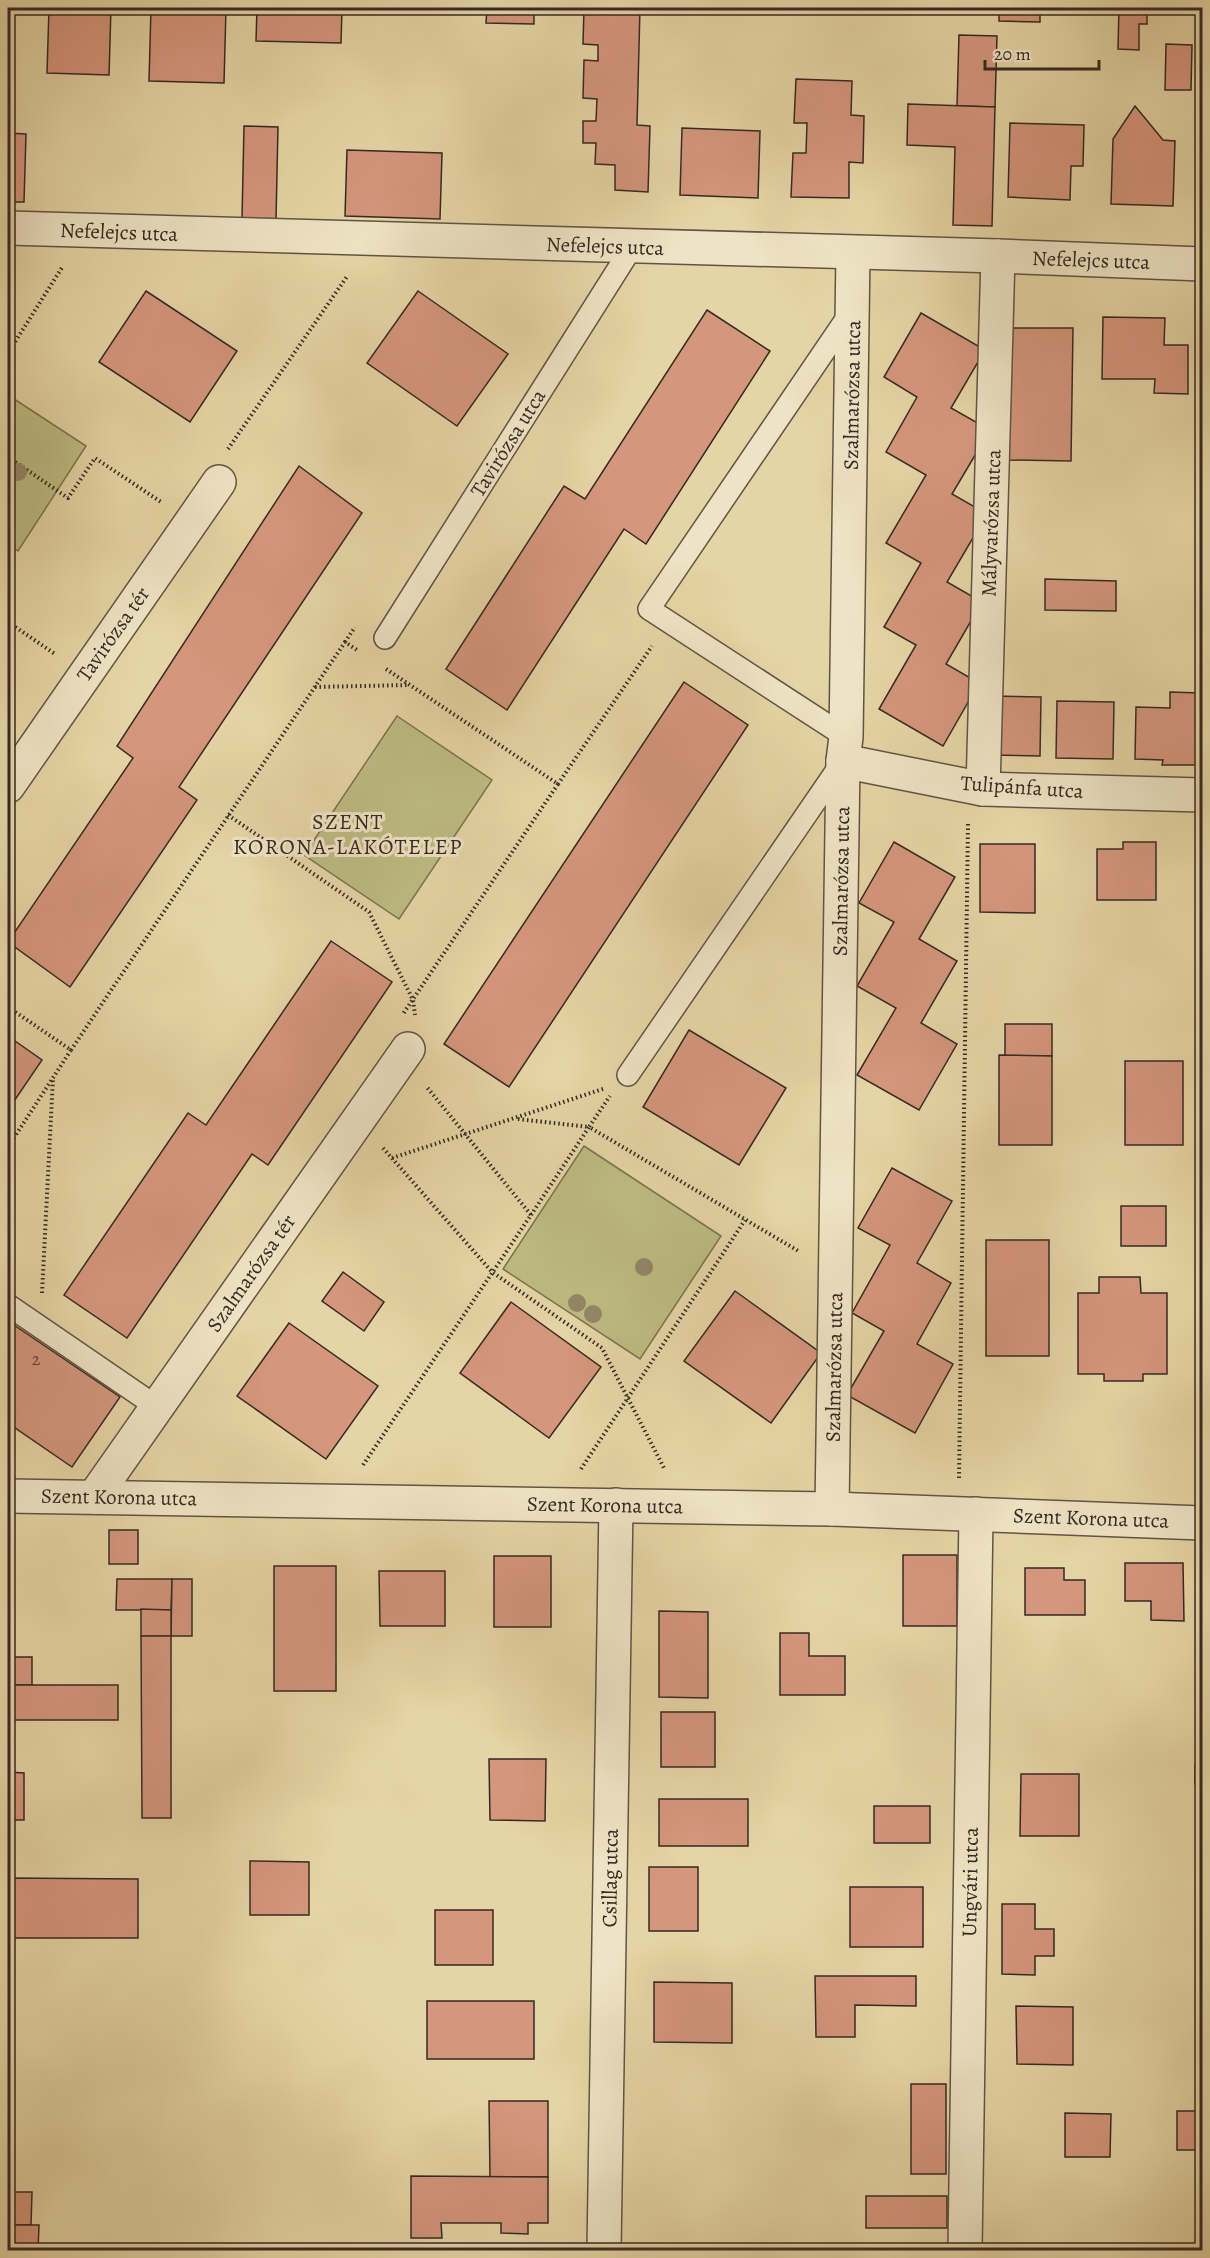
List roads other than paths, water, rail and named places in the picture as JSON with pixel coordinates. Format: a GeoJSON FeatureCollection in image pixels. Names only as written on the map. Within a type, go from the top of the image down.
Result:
{"type":"FeatureCollection","features":[{"type":"Feature","properties":{"kind":"street","name":"Nefelejcs utca"},"geometry":{"type":"LineString","coordinates":[[8,228],[998,256],[1203,264]]}},
{"type":"Feature","properties":{"kind":"street","name":"Szalmarózsa utca"},"geometry":{"type":"LineString","coordinates":[[832,1509],[853,253]]}},
{"type":"Feature","properties":{"kind":"street","name":"Mályvarózsa utca"},"geometry":{"type":"LineString","coordinates":[[976,787],[998,256]]}},
{"type":"Feature","properties":{"kind":"street","name":"Tavirózsa tér"},"geometry":{"type":"LineString","coordinates":[[8,786],[219,482]]}},
{"type":"Feature","properties":{"kind":"street","name":"Tulipánfa utca"},"geometry":{"type":"LineString","coordinates":[[844,749],[976,787],[1203,795]]}},
{"type":"Feature","properties":{"kind":"street","name":"Szalmarózsa tér"},"geometry":{"type":"LineString","coordinates":[[94,1497],[358,1120],[406,1038]]}},
{"type":"Feature","properties":{"kind":"street","name":"Szent Korona utca"},"geometry":{"type":"LineString","coordinates":[[8,1496],[832,1509],[1203,1523]]}},
{"type":"Feature","properties":{"kind":"street","name":"Csillag utca"},"geometry":{"type":"LineString","coordinates":[[604,2250],[616,1505]]}},
{"type":"Feature","properties":{"kind":"street","name":"Ungvári utca"},"geometry":{"type":"LineString","coordinates":[[965,2250],[967,1514]]}},
{"type":"Feature","properties":{"kind":"lane","name":"Tavirózsa utca"},"geometry":{"type":"LineString","coordinates":[[385,638],[632,247]]}},
{"type":"Feature","properties":{"kind":"lane"},"geometry":{"type":"LineString","coordinates":[[627,1074],[844,749],[649,609],[853,309]]}},
{"type":"Feature","properties":{"kind":"lane"},"geometry":{"type":"LineString","coordinates":[[8,1305],[157,1407]]}},
{"type":"Feature","properties":{"kind":"district","name":"SZENT KORONA-LAKÓTELEP"},"geometry":{"type":"Point","coordinates":[348,834]}}]}
